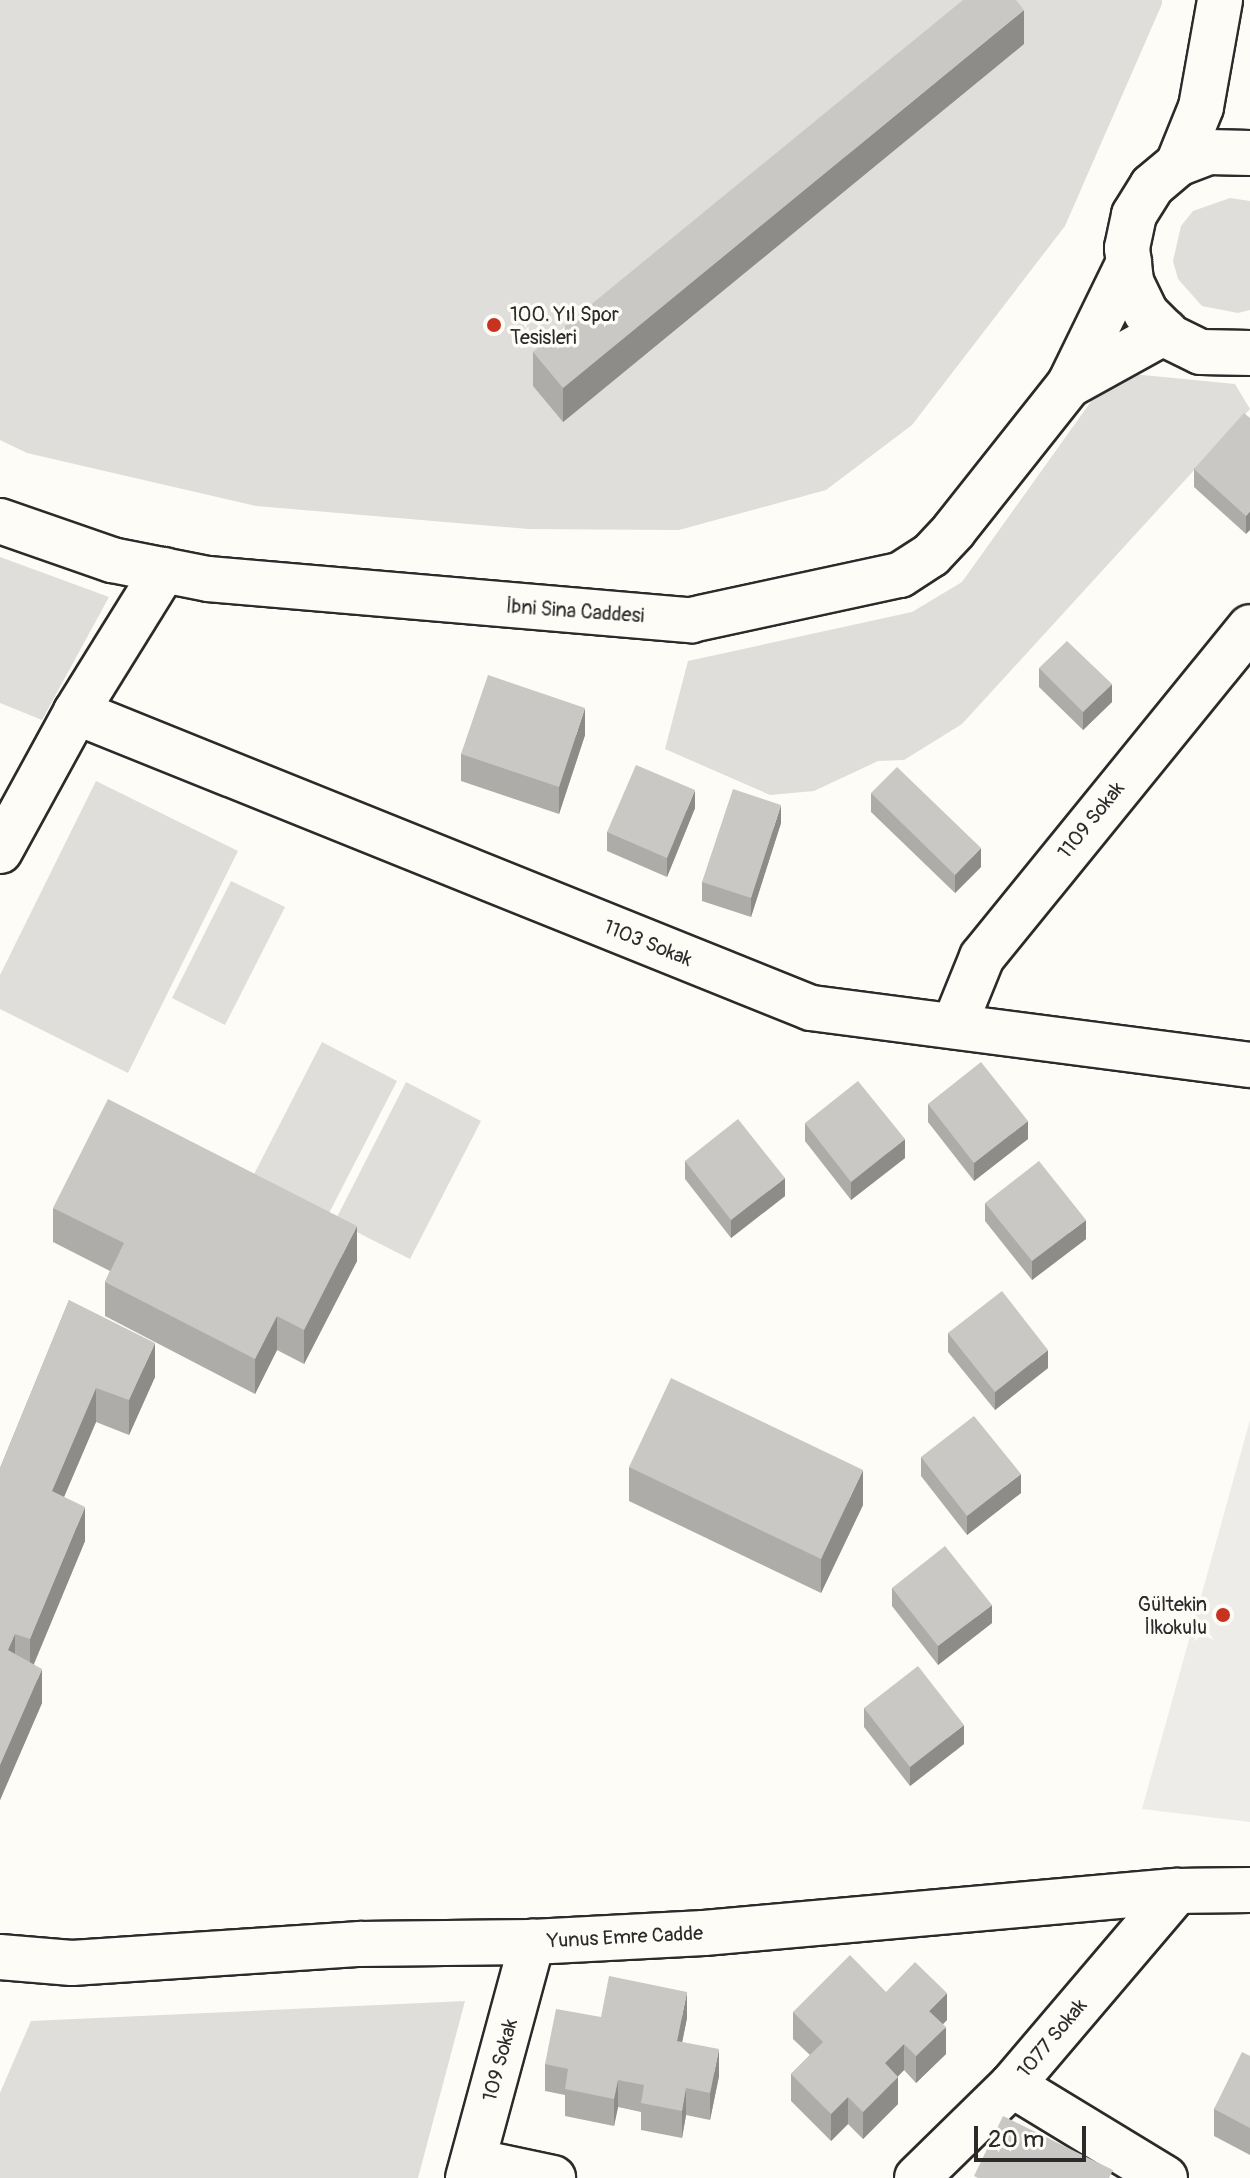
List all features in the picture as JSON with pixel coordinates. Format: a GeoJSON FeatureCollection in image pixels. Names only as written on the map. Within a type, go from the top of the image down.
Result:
{"type":"FeatureCollection","features":[{"type":"Feature","properties":{"kind":"street","name":"İbni Sina Caddesi"},"geometry":{"type":"LineString","coordinates":[[1178,164],[1201,107],[1220,0]]}},
{"type":"Feature","properties":{"kind":"street","name":"İbni Sina Caddesi"},"geometry":{"type":"LineString","coordinates":[[1246,357],[1201,352],[1165,332],[1146,313],[1131,282],[1129,262],[1134,215],[1152,186],[1178,164],[1209,152],[1250,153]]}},
{"type":"Feature","properties":{"kind":"street","name":"İbni Sina Caddesi"},"geometry":{"type":"LineString","coordinates":[[0,521],[112,560],[164,570],[431,600],[691,620],[900,575],[921,562],[954,530],[1069,385],[1129,262]]}},
{"type":"Feature","properties":{"kind":"street","name":"İbni Sina Caddesi"},"geometry":{"type":"LineString","coordinates":[[1069,385],[1165,332]]}},
{"type":"Feature","properties":{"kind":"street"},"geometry":{"type":"LineString","coordinates":[[0,851],[76,712],[164,570]]}},
{"type":"Feature","properties":{"kind":"street","name":"1109 Sokak"},"geometry":{"type":"LineString","coordinates":[[954,1026],[982,957],[1250,627]]}},
{"type":"Feature","properties":{"kind":"street","name":"1103 Sokak"},"geometry":{"type":"LineString","coordinates":[[76,712],[811,1008],[1250,1065]]}},
{"type":"Feature","properties":{"kind":"street","name":"Yunus Emre Cadde"},"geometry":{"type":"LineString","coordinates":[[0,1957],[72,1963],[360,1944],[532,1942],[704,1933],[1177,1891],[1250,1890]]}},
{"type":"Feature","properties":{"kind":"street","name":"1077 Sokak"},"geometry":{"type":"LineString","coordinates":[[917,2178],[1012,2085],[1177,1891]]}},
{"type":"Feature","properties":{"kind":"street","name":"109 Sokak"},"geometry":{"type":"LineString","coordinates":[[471,2170],[532,1942]]}},
{"type":"Feature","properties":{"kind":"street"},"geometry":{"type":"LineString","coordinates":[[1012,2085],[1165,2178]]}},
{"type":"Feature","properties":{"kind":"street"},"geometry":{"type":"LineString","coordinates":[[471,2170],[553,2178]]}},
{"type":"Feature","properties":{"kind":"shaded area","name":"100. Yıl Spor Tesisleri"},"geometry":{"type":"Polygon","coordinates":[[[0,0],[1162,0],[1162,4],[1065,226],[912,425],[826,490],[679,530],[528,529],[256,506],[27,453],[0,440],[0,0]]]}},
{"type":"Feature","properties":{"kind":"shaded area"},"geometry":{"type":"Polygon","coordinates":[[[1230,198],[1250,201],[1250,310],[1238,313],[1202,306],[1178,279],[1173,261],[1181,226],[1193,211],[1230,198]]]}},
{"type":"Feature","properties":{"kind":"shaded area"},"geometry":{"type":"Polygon","coordinates":[[[1112,372],[1235,384],[1250,409],[962,724],[904,760],[878,761],[814,791],[770,795],[665,749],[688,661],[912,612],[962,582],[1112,372]]]}},
{"type":"Feature","properties":{"kind":"shaded area"},"geometry":{"type":"Polygon","coordinates":[[[0,557],[109,597],[42,720],[0,703],[0,557]]]}},
{"type":"Feature","properties":{"kind":"shaded area"},"geometry":{"type":"Polygon","coordinates":[[[96,781],[238,851],[128,1073],[0,1009],[0,975],[96,781]]]}},
{"type":"Feature","properties":{"kind":"shaded area"},"geometry":{"type":"Polygon","coordinates":[[[231,881],[285,907],[225,1025],[172,998],[231,881]]]}},
{"type":"Feature","properties":{"kind":"shaded area"},"geometry":{"type":"Polygon","coordinates":[[[322,1042],[397,1081],[326,1219],[251,1180],[322,1042]]]}},
{"type":"Feature","properties":{"kind":"shaded area"},"geometry":{"type":"Polygon","coordinates":[[[406,1082],[481,1121],[410,1259],[335,1221],[406,1082]]]}},
{"type":"Feature","properties":{"kind":"shaded area","name":"Gültekin İlkokulu"},"geometry":{"type":"Polygon","coordinates":[[[1250,1420],[1250,1822],[1142,1809],[1250,1420]]]}},
{"type":"Feature","properties":{"kind":"shaded area"},"geometry":{"type":"Polygon","coordinates":[[[465,2001],[418,2178],[0,2178],[0,2093],[31,2021],[465,2001]]]}},
{"type":"Feature","properties":{"kind":"building"},"geometry":{"type":"Polygon","coordinates":[[[963,0],[1016,0],[1024,10],[563,388],[533,352],[963,0]]]}},
{"type":"Feature","properties":{"kind":"building"},"geometry":{"type":"Polygon","coordinates":[[[1244,413],[1250,418],[1250,511],[1246,516],[1194,469],[1244,413]]]}},
{"type":"Feature","properties":{"kind":"building"},"geometry":{"type":"Polygon","coordinates":[[[1067,641],[1112,684],[1083,712],[1039,668],[1067,641]]]}},
{"type":"Feature","properties":{"kind":"building"},"geometry":{"type":"Polygon","coordinates":[[[488,675],[585,708],[559,787],[461,754],[488,675]]]}},
{"type":"Feature","properties":{"kind":"building"},"geometry":{"type":"Polygon","coordinates":[[[636,765],[695,790],[667,858],[607,832],[636,765]]]}},
{"type":"Feature","properties":{"kind":"building"},"geometry":{"type":"Polygon","coordinates":[[[897,767],[981,848],[955,875],[871,793],[897,767]]]}},
{"type":"Feature","properties":{"kind":"building"},"geometry":{"type":"Polygon","coordinates":[[[733,789],[781,805],[751,898],[702,882],[733,789]]]}},
{"type":"Feature","properties":{"kind":"building"},"geometry":{"type":"Polygon","coordinates":[[[981,1062],[1028,1121],[974,1163],[928,1104],[981,1062]]]}},
{"type":"Feature","properties":{"kind":"building"},"geometry":{"type":"Polygon","coordinates":[[[858,1081],[905,1139],[851,1182],[805,1123],[858,1081]]]}},
{"type":"Feature","properties":{"kind":"building"},"geometry":{"type":"Polygon","coordinates":[[[108,1099],[357,1226],[304,1330],[277,1316],[255,1359],[105,1282],[124,1243],[53,1208],[108,1099]]]}},
{"type":"Feature","properties":{"kind":"building"},"geometry":{"type":"Polygon","coordinates":[[[738,1119],[785,1178],[731,1220],[685,1161],[738,1119]]]}},
{"type":"Feature","properties":{"kind":"building"},"geometry":{"type":"Polygon","coordinates":[[[1039,1161],[1086,1220],[1032,1261],[985,1203],[1039,1161]]]}},
{"type":"Feature","properties":{"kind":"building"},"geometry":{"type":"Polygon","coordinates":[[[1002,1291],[1048,1350],[995,1392],[948,1333],[1002,1291]]]}},
{"type":"Feature","properties":{"kind":"building"},"geometry":{"type":"Polygon","coordinates":[[[69,1300],[155,1343],[129,1400],[96,1388],[52,1491],[85,1507],[30,1639],[15,1634],[8,1650],[42,1669],[0,1765],[0,1468],[69,1300]]]}},
{"type":"Feature","properties":{"kind":"building"},"geometry":{"type":"Polygon","coordinates":[[[671,1378],[863,1470],[821,1559],[629,1467],[671,1378]]]}},
{"type":"Feature","properties":{"kind":"building"},"geometry":{"type":"Polygon","coordinates":[[[974,1416],[1021,1474],[967,1516],[921,1457],[974,1416]]]}},
{"type":"Feature","properties":{"kind":"building"},"geometry":{"type":"Polygon","coordinates":[[[945,1546],[992,1605],[938,1646],[892,1588],[945,1546]]]}},
{"type":"Feature","properties":{"kind":"building"},"geometry":{"type":"Polygon","coordinates":[[[918,1666],[964,1725],[910,1767],[864,1708],[918,1666]]]}},
{"type":"Feature","properties":{"kind":"building"},"geometry":{"type":"Polygon","coordinates":[[[850,1955],[886,1992],[915,1962],[947,1993],[929,2011],[946,2027],[916,2056],[904,2044],[885,2063],[898,2077],[863,2112],[848,2097],[831,2114],[791,2074],[823,2042],[793,2012],[850,1955]]]}},
{"type":"Feature","properties":{"kind":"building"},"geometry":{"type":"Polygon","coordinates":[[[609,1976],[687,1992],[677,2041],[719,2049],[710,2093],[686,2088],[682,2111],[641,2103],[644,2085],[618,2080],[614,2099],[565,2089],[568,2069],[545,2064],[556,2009],[601,2017],[609,1976]]]}},
{"type":"Feature","properties":{"kind":"building"},"geometry":{"type":"Polygon","coordinates":[[[1242,2052],[1250,2056],[1250,2128],[1214,2109],[1242,2052]]]}},
{"type":"Feature","properties":{"kind":"building"},"geometry":{"type":"Polygon","coordinates":[[[1003,2116],[1113,2170],[1109,2178],[974,2176],[1003,2116]]]}},
{"type":"Feature","properties":{"kind":"place","name":"100. Yıl Spor Tesisleri"},"geometry":{"type":"Point","coordinates":[494,325]}},
{"type":"Feature","properties":{"kind":"place","name":"Gültekin İlkokulu"},"geometry":{"type":"Point","coordinates":[1223,1615]}}]}
